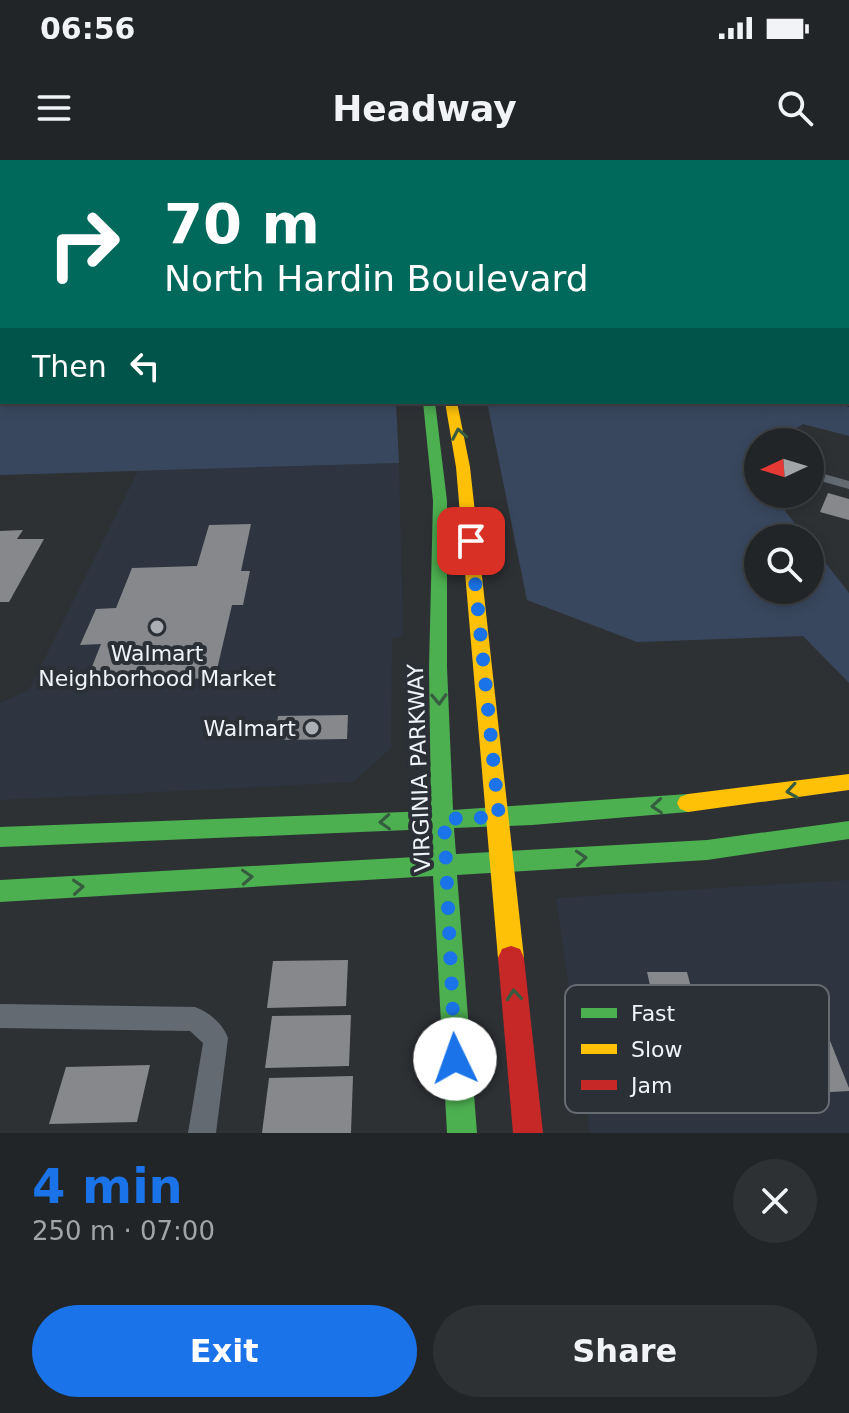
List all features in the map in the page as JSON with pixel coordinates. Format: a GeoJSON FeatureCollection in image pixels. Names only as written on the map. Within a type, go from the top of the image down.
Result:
{"type":"FeatureCollection","features":[{"type":"Feature","properties":{"kind":"main road","name":"VIRGINIA PARKWAY"},"geometry":{"type":"LineString","coordinates":[[429,404],[442,516],[438,667],[462,1133]]}},
{"type":"Feature","properties":{"kind":"main road"},"geometry":{"type":"LineString","coordinates":[[451,404],[463,467],[528,1133]]}},
{"type":"Feature","properties":{"kind":"main road"},"geometry":{"type":"LineString","coordinates":[[438,467],[463,467]]}},
{"type":"Feature","properties":{"kind":"main road"},"geometry":{"type":"LineString","coordinates":[[0,837],[499,817],[735,801],[849,782]]}},
{"type":"Feature","properties":{"kind":"main road"},"geometry":{"type":"LineString","coordinates":[[0,891],[707,850],[849,830]]}},
{"type":"Feature","properties":{"kind":"street"},"geometry":{"type":"LineString","coordinates":[[824,478],[849,485]]}},
{"type":"Feature","properties":{"kind":"street"},"geometry":{"type":"LineString","coordinates":[[0,1016],[195,1019],[216,1038],[202,1133]]}},
{"type":"Feature","properties":{"kind":"shaded area"},"geometry":{"type":"Polygon","coordinates":[[[0,404],[396,404],[399,463],[0,475],[0,404]]]}},
{"type":"Feature","properties":{"kind":"shaded area"},"geometry":{"type":"Polygon","coordinates":[[[487,404],[849,404],[849,436],[803,424],[797,428],[744,428],[744,508],[783,508],[795,524],[744,524],[744,604],[824,604],[824,561],[849,593],[849,683],[803,636],[637,642],[527,600],[487,404]]]}},
{"type":"Feature","properties":{"kind":"shaded area"},"geometry":{"type":"Polygon","coordinates":[[[399,463],[403,636],[392,639],[391,748],[353,782],[0,800],[0,703],[29,690],[138,471],[399,463]]]}},
{"type":"Feature","properties":{"kind":"shaded area"},"geometry":{"type":"Polygon","coordinates":[[[849,880],[849,1133],[590,1133],[587,1113],[829,1113],[829,985],[569,985],[556,898],[849,880]]]}},
{"type":"Feature","properties":{"kind":"building"},"geometry":{"type":"Polygon","coordinates":[[[828,493],[849,499],[849,520],[820,512],[828,493]]]}},
{"type":"Feature","properties":{"kind":"building","name":"Walmart Neighborhood Market"},"geometry":{"type":"Polygon","coordinates":[[[251,524],[241,571],[250,571],[243,605],[232,605],[215,678],[86,682],[101,644],[80,645],[96,609],[116,608],[132,568],[197,566],[209,525],[251,524]]]}},
{"type":"Feature","properties":{"kind":"building"},"geometry":{"type":"Polygon","coordinates":[[[23,530],[17,539],[44,539],[9,602],[0,602],[0,531],[23,530]]]}},
{"type":"Feature","properties":{"kind":"building","name":"Walmart"},"geometry":{"type":"Polygon","coordinates":[[[348,715],[347,739],[275,740],[278,716],[348,715]]]}},
{"type":"Feature","properties":{"kind":"building"},"geometry":{"type":"Polygon","coordinates":[[[348,960],[346,1006],[267,1008],[273,961],[348,960]]]}},
{"type":"Feature","properties":{"kind":"building"},"geometry":{"type":"Polygon","coordinates":[[[647,972],[687,972],[690,985],[650,985],[647,972]]]}},
{"type":"Feature","properties":{"kind":"building"},"geometry":{"type":"Polygon","coordinates":[[[351,1015],[349,1066],[265,1068],[272,1016],[351,1015]]]}},
{"type":"Feature","properties":{"kind":"building"},"geometry":{"type":"Polygon","coordinates":[[[829,1038],[849,1088],[849,1091],[829,1092],[829,1038]]]}},
{"type":"Feature","properties":{"kind":"building"},"geometry":{"type":"Polygon","coordinates":[[[150,1065],[137,1122],[49,1124],[66,1067],[150,1065]]]}},
{"type":"Feature","properties":{"kind":"building"},"geometry":{"type":"Polygon","coordinates":[[[353,1076],[351,1133],[262,1133],[269,1078],[353,1076]]]}},
{"type":"Feature","properties":{"kind":"traffic: fast"},"geometry":{"type":"LineString","coordinates":[[429,404],[440,501],[438,667],[441,784],[462,1133]]}},
{"type":"Feature","properties":{"kind":"traffic: fast"},"geometry":{"type":"LineString","coordinates":[[0,837],[532,816],[688,803]]}},
{"type":"Feature","properties":{"kind":"traffic: fast"},"geometry":{"type":"LineString","coordinates":[[0,891],[707,850],[849,830]]}},
{"type":"Feature","properties":{"kind":"traffic: slow"},"geometry":{"type":"LineString","coordinates":[[451,404],[463,467],[511,958]]}},
{"type":"Feature","properties":{"kind":"traffic: slow"},"geometry":{"type":"LineString","coordinates":[[688,803],[849,782]]}},
{"type":"Feature","properties":{"kind":"traffic: jam"},"geometry":{"type":"LineString","coordinates":[[511,958],[528,1133]]}},
{"type":"Feature","properties":{"kind":"place","name":"Walmart Neighborhood Market"},"geometry":{"type":"Point","coordinates":[157,627]}},
{"type":"Feature","properties":{"kind":"place","name":"Walmart"},"geometry":{"type":"Point","coordinates":[312,728]}},
{"type":"Feature","properties":{"kind":"route"},"geometry":{"type":"LineString","coordinates":[[455,1059],[444,819],[499,817],[471,541]]}}]}
